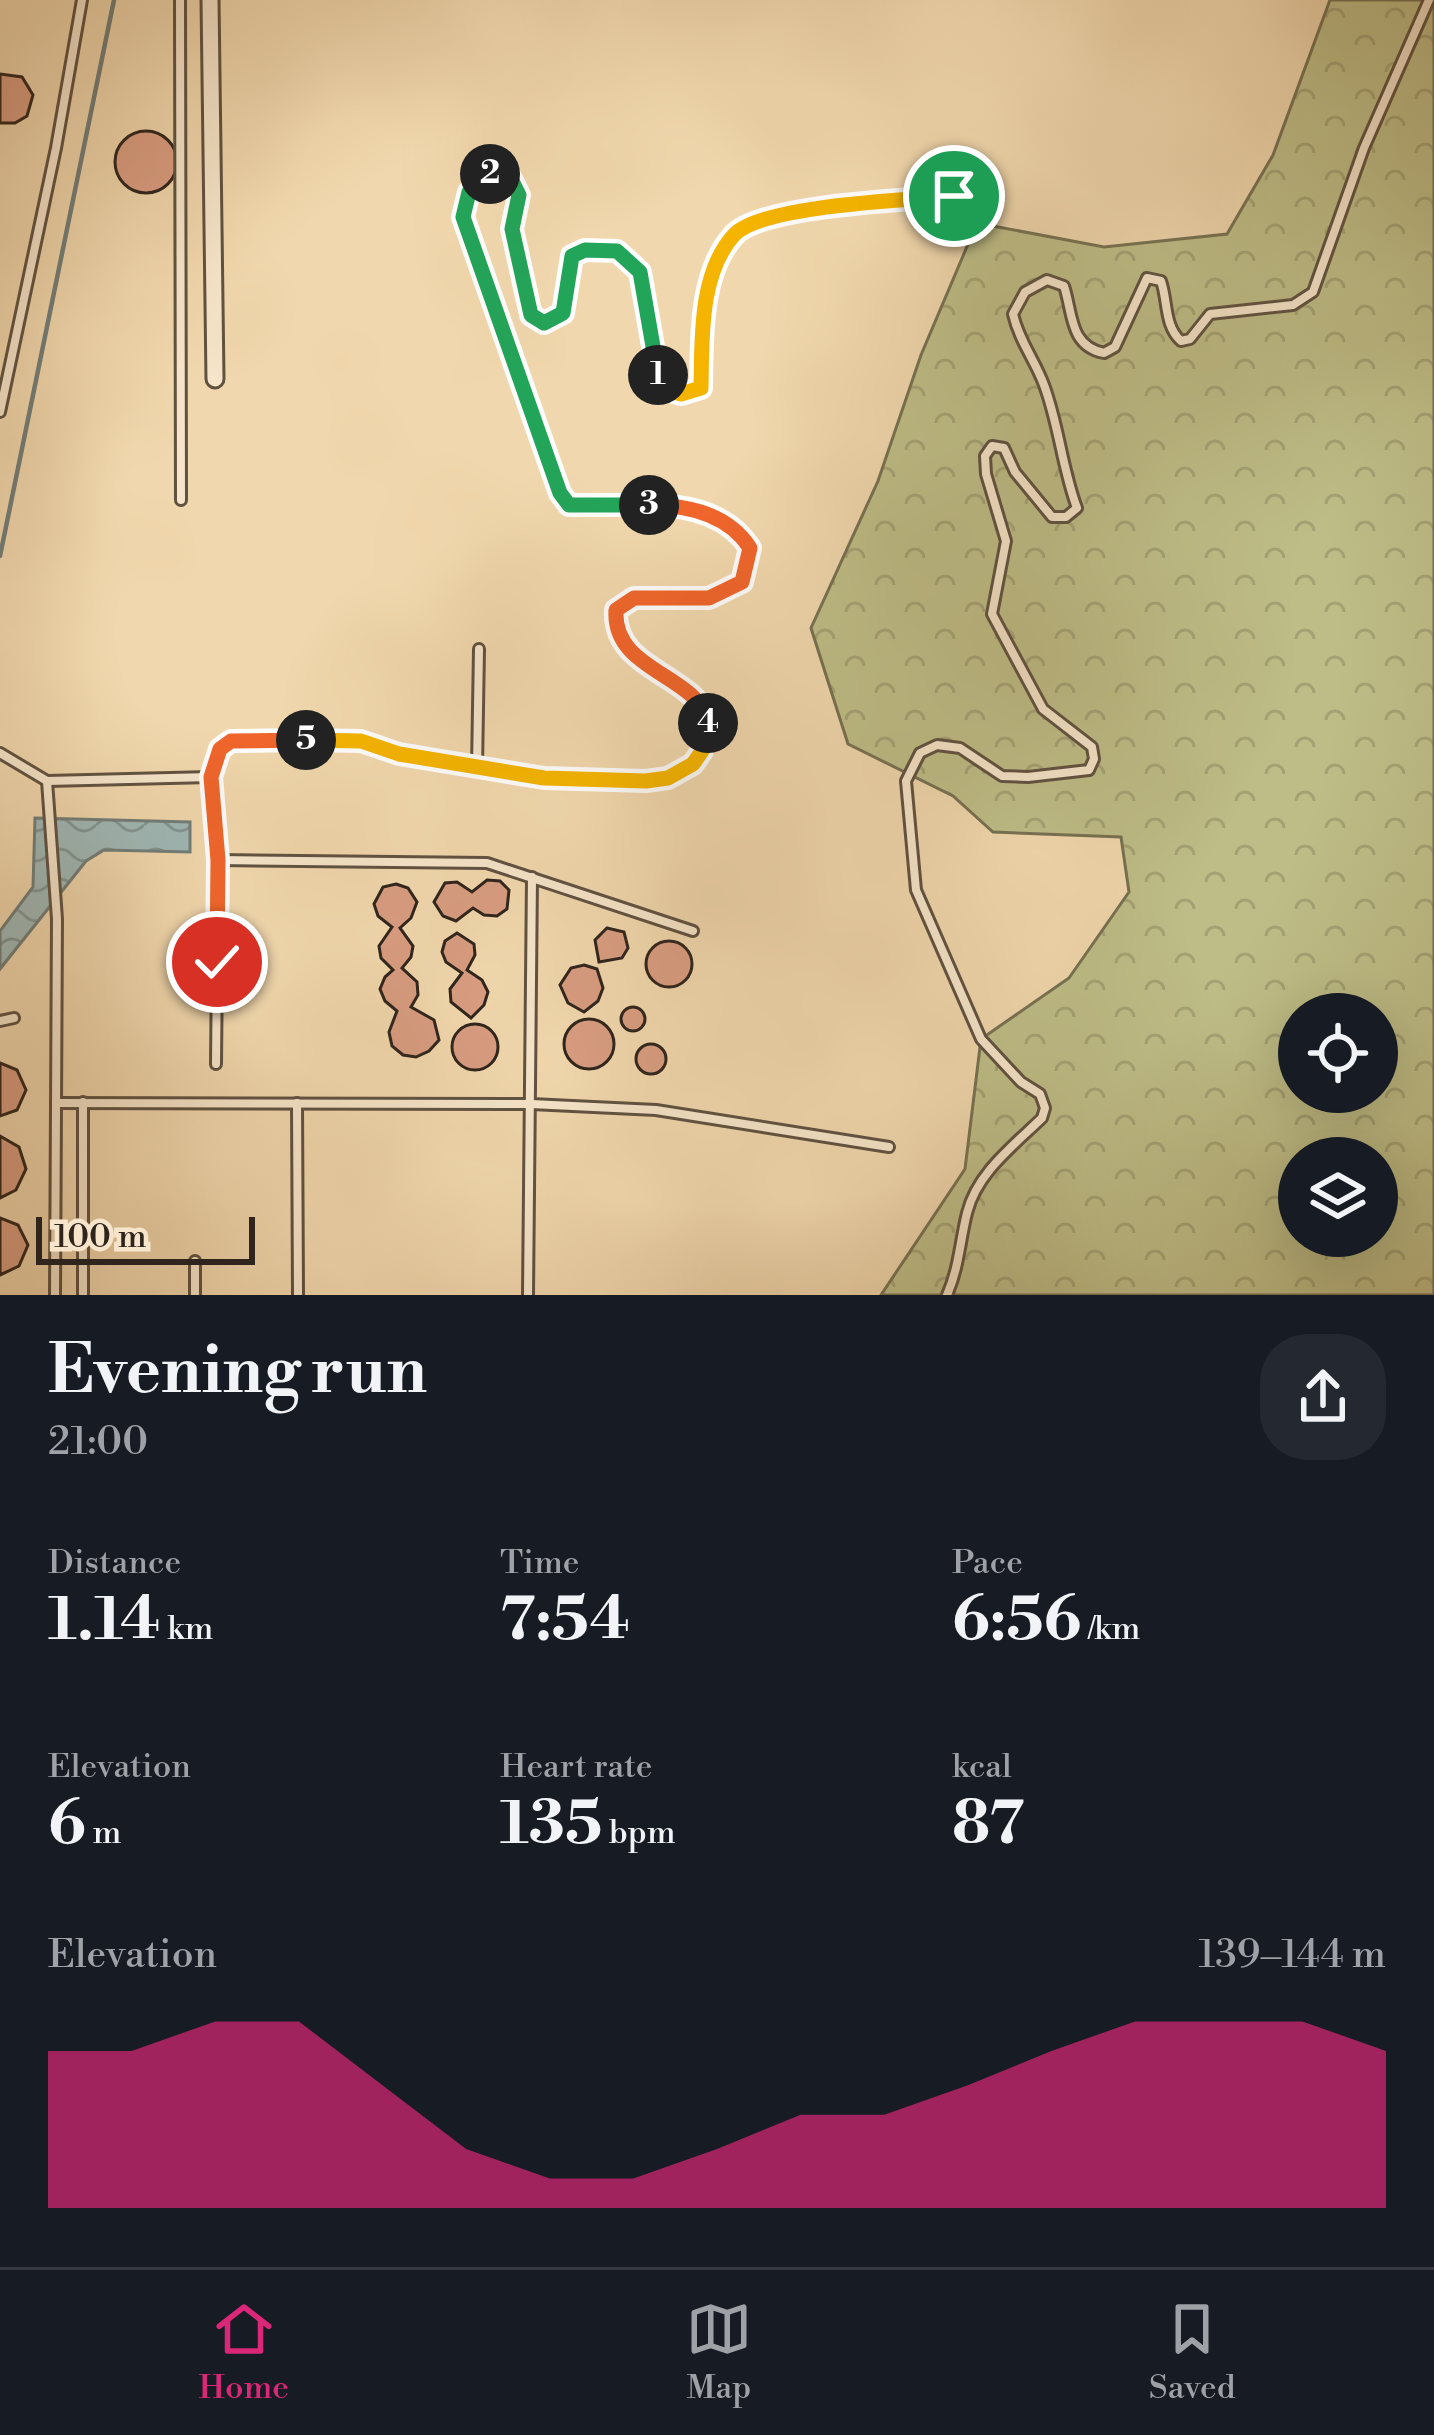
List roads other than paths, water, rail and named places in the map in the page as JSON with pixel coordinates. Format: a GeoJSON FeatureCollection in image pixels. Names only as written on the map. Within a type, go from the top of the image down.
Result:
{"type":"FeatureCollection","features":[{"type":"Feature","properties":{"kind":"street"},"geometry":{"type":"LineString","coordinates":[[210,0],[215,379]]}},
{"type":"Feature","properties":{"kind":"lane"},"geometry":{"type":"LineString","coordinates":[[0,412],[82,0]]}},
{"type":"Feature","properties":{"kind":"lane"},"geometry":{"type":"LineString","coordinates":[[180,0],[182,500]]}},
{"type":"Feature","properties":{"kind":"lane"},"geometry":{"type":"LineString","coordinates":[[947,1295],[955,1278],[968,1210],[987,1171],[1042,1118],[1045,1108],[1040,1094],[1021,1082],[981,1040],[916,890],[906,781],[920,753],[938,745],[960,748],[1002,776],[1088,770],[1094,759],[1092,746],[1043,710],[992,614],[1006,541],[986,475],[985,456],[992,446],[1004,448],[1015,472],[1052,517],[1066,517],[1078,508],[1063,470],[1045,387],[1019,341],[1013,314],[1025,292],[1047,280],[1064,286],[1075,333],[1093,351],[1104,353],[1115,347],[1148,278],[1161,280],[1168,322],[1181,340],[1190,339],[1210,314],[1303,300],[1319,278],[1364,148],[1429,0]]}},
{"type":"Feature","properties":{"kind":"lane"},"geometry":{"type":"LineString","coordinates":[[216,1064],[218,860],[211,777],[220,749],[231,741],[361,741],[399,754],[544,778],[646,781],[668,778],[693,764],[709,731],[707,715],[699,704],[625,647],[615,625],[616,610],[634,598],[709,598],[742,582],[750,548],[736,526],[713,515],[661,505],[569,505],[560,493],[463,217],[469,192],[488,174],[509,175],[519,195],[512,229],[531,315],[544,323],[563,313],[572,256],[585,250],[617,251],[640,272],[663,389],[681,394],[701,388],[703,327],[715,266],[736,231],[793,212],[954,196]]}},
{"type":"Feature","properties":{"kind":"lane"},"geometry":{"type":"LineString","coordinates":[[478,767],[479,649]]}},
{"type":"Feature","properties":{"kind":"lane"},"geometry":{"type":"LineString","coordinates":[[0,753],[47,781],[211,777]]}},
{"type":"Feature","properties":{"kind":"lane"},"geometry":{"type":"LineString","coordinates":[[47,781],[57,920],[55,1295]]}},
{"type":"Feature","properties":{"kind":"lane"},"geometry":{"type":"LineString","coordinates":[[218,860],[487,863],[693,931]]}},
{"type":"Feature","properties":{"kind":"lane"},"geometry":{"type":"LineString","coordinates":[[528,1295],[532,876]]}},
{"type":"Feature","properties":{"kind":"lane"},"geometry":{"type":"LineString","coordinates":[[0,1021],[14,1018]]}},
{"type":"Feature","properties":{"kind":"lane"},"geometry":{"type":"LineString","coordinates":[[56,1102],[531,1103],[656,1110],[889,1147]]}},
{"type":"Feature","properties":{"kind":"lane"},"geometry":{"type":"LineString","coordinates":[[83,1102],[83,1295]]}},
{"type":"Feature","properties":{"kind":"lane"},"geometry":{"type":"LineString","coordinates":[[297,1103],[298,1295]]}},
{"type":"Feature","properties":{"kind":"lane"},"geometry":{"type":"LineString","coordinates":[[195,1261],[195,1295]]}},
{"type":"Feature","properties":{"kind":"water"},"geometry":{"type":"Polygon","coordinates":[[[35,818],[190,822],[190,852],[104,850],[86,861],[0,969],[0,931],[33,887],[35,818]]]}},
{"type":"Feature","properties":{"kind":"waterway"},"geometry":{"type":"LineString","coordinates":[[0,556],[114,0]]}}]}
